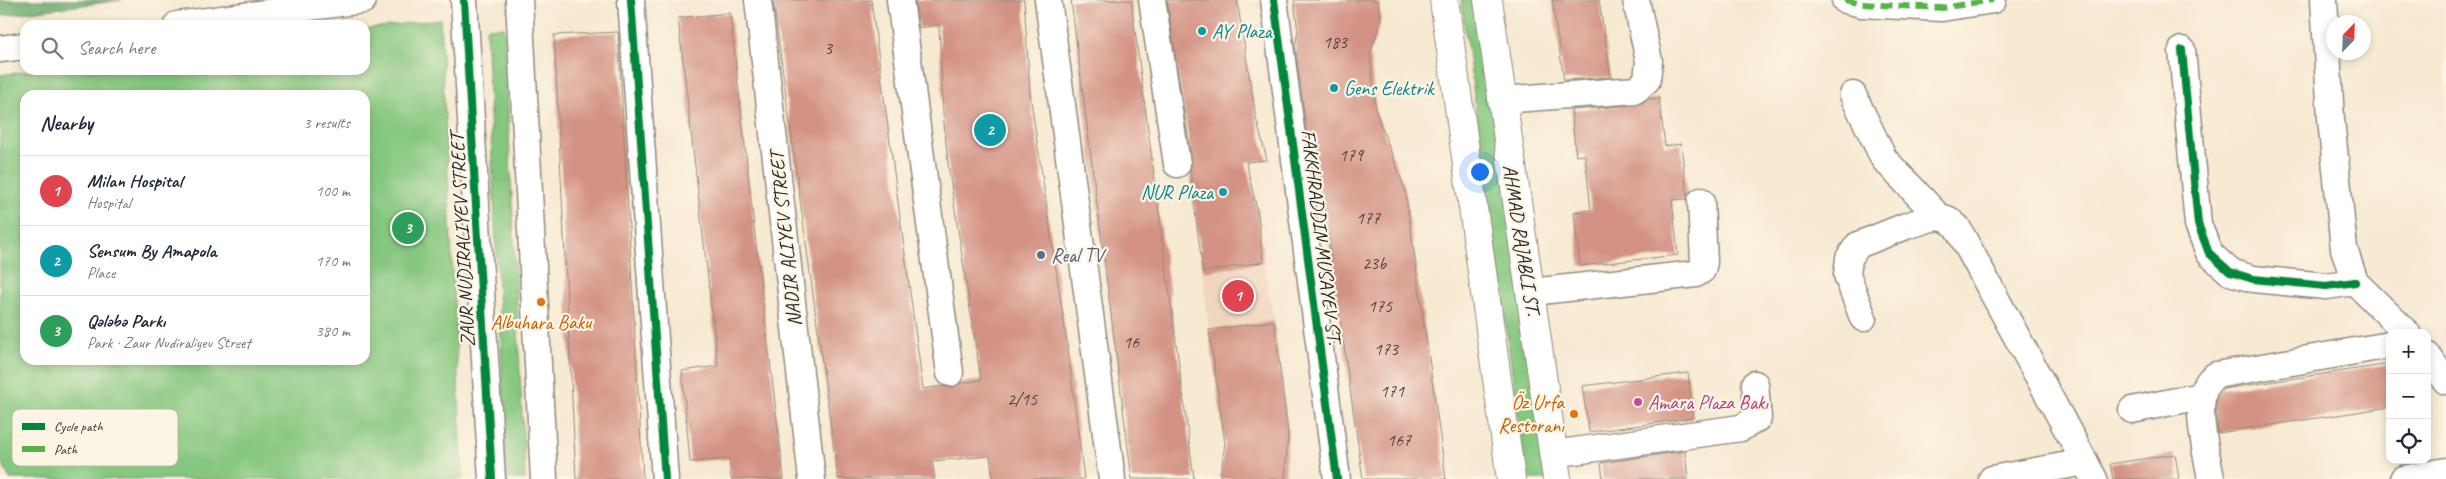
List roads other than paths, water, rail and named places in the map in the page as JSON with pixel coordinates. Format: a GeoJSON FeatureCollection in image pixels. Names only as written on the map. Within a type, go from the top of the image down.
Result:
{"type":"FeatureCollection","features":[{"type":"Feature","properties":{"kind":"main road"},"geometry":{"type":"LineString","coordinates":[[1444,0],[1511,479]]}},
{"type":"Feature","properties":{"kind":"main road","name":"AHMAD RAJABLI ST."},"geometry":{"type":"LineString","coordinates":[[1488,0],[1555,466]]}},
{"type":"Feature","properties":{"kind":"street","name":"ZAUR NUDIRALIYEV STREET"},"geometry":{"type":"LineString","coordinates":[[464,0],[492,479]]}},
{"type":"Feature","properties":{"kind":"street"},"geometry":{"type":"LineString","coordinates":[[519,0],[544,479]]}},
{"type":"Feature","properties":{"kind":"street"},"geometry":{"type":"LineString","coordinates":[[631,0],[665,479]]}},
{"type":"Feature","properties":{"kind":"street","name":"NADIR ALIYEV STREET"},"geometry":{"type":"LineString","coordinates":[[758,0],[812,479]]}},
{"type":"Feature","properties":{"kind":"street"},"geometry":{"type":"LineString","coordinates":[[900,0],[950,373]]}},
{"type":"Feature","properties":{"kind":"street"},"geometry":{"type":"LineString","coordinates":[[1048,0],[1112,479]]}},
{"type":"Feature","properties":{"kind":"street"},"geometry":{"type":"LineString","coordinates":[[1152,0],[1177,164]]}},
{"type":"Feature","properties":{"kind":"street","name":"FAKKHRADDIN MUSAYEV ST."},"geometry":{"type":"LineString","coordinates":[[1274,0],[1337,479]]}},
{"type":"Feature","properties":{"kind":"street"},"geometry":{"type":"LineString","coordinates":[[1501,100],[1636,90],[1647,80],[1649,61],[1636,0]]}},
{"type":"Feature","properties":{"kind":"street"},"geometry":{"type":"LineString","coordinates":[[1845,0],[1861,4],[1942,4],[1994,0]]}},
{"type":"Feature","properties":{"kind":"street"},"geometry":{"type":"LineString","coordinates":[[2324,0],[2331,120],[2344,249],[2355,282],[2403,329]]}},
{"type":"Feature","properties":{"kind":"street"},"geometry":{"type":"LineString","coordinates":[[212,20],[350,1]]}},
{"type":"Feature","properties":{"kind":"street"},"geometry":{"type":"LineString","coordinates":[[0,49],[20,47]]}},
{"type":"Feature","properties":{"kind":"street"},"geometry":{"type":"LineString","coordinates":[[2182,50],[2198,224],[2209,253],[2230,272],[2253,279],[2326,286],[2355,282]]}},
{"type":"Feature","properties":{"kind":"street"},"geometry":{"type":"LineString","coordinates":[[1853,95],[1884,159],[1938,216],[1949,220],[1957,228],[2090,471],[1992,479]]}},
{"type":"Feature","properties":{"kind":"street"},"geometry":{"type":"LineString","coordinates":[[1531,292],[1696,274],[1702,270],[1704,262],[1701,201]]}},
{"type":"Feature","properties":{"kind":"street"},"geometry":{"type":"LineString","coordinates":[[1863,318],[1848,276],[1849,258],[1858,245],[1906,226],[1938,216]]}},
{"type":"Feature","properties":{"kind":"street"},"geometry":{"type":"LineString","coordinates":[[2211,479],[2200,403],[2207,383],[2216,375],[2386,346]]}},
{"type":"Feature","properties":{"kind":"street"},"geometry":{"type":"LineString","coordinates":[[2431,360],[2446,381]]}},
{"type":"Feature","properties":{"kind":"street"},"geometry":{"type":"LineString","coordinates":[[1555,466],[1740,428],[1758,418],[1755,384]]}},
{"type":"Feature","properties":{"kind":"street"},"geometry":{"type":"LineString","coordinates":[[2132,410],[2201,396]]}},
{"type":"Feature","properties":{"kind":"street"},"geometry":{"type":"LineString","coordinates":[[2403,479],[2446,471]]}},
{"type":"Feature","properties":{"kind":"place","name":"AY Plaza"},"geometry":{"type":"Point","coordinates":[1202,31]}},
{"type":"Feature","properties":{"kind":"place","name":"Gens Elektrik"},"geometry":{"type":"Point","coordinates":[1334,88]}},
{"type":"Feature","properties":{"kind":"place","name":"Sensum By Amapola"},"geometry":{"type":"Point","coordinates":[990,130]}},
{"type":"Feature","properties":{"kind":"place","name":"NUR Plaza"},"geometry":{"type":"Point","coordinates":[1223,192]}},
{"type":"Feature","properties":{"kind":"place","name":"Qələbə Parkı"},"geometry":{"type":"Point","coordinates":[408,228]}},
{"type":"Feature","properties":{"kind":"place","name":"Real TV"},"geometry":{"type":"Point","coordinates":[1041,255]}},
{"type":"Feature","properties":{"kind":"place","name":"Milan Hospital"},"geometry":{"type":"Point","coordinates":[1238,296]}},
{"type":"Feature","properties":{"kind":"place","name":"Albuhara Baku"},"geometry":{"type":"Point","coordinates":[541,302]}},
{"type":"Feature","properties":{"kind":"place","name":"Amara Plaza Bakı"},"geometry":{"type":"Point","coordinates":[1638,402]}},
{"type":"Feature","properties":{"kind":"place","name":"Öz Urfa Restoranı"},"geometry":{"type":"Point","coordinates":[1574,414]}}]}
